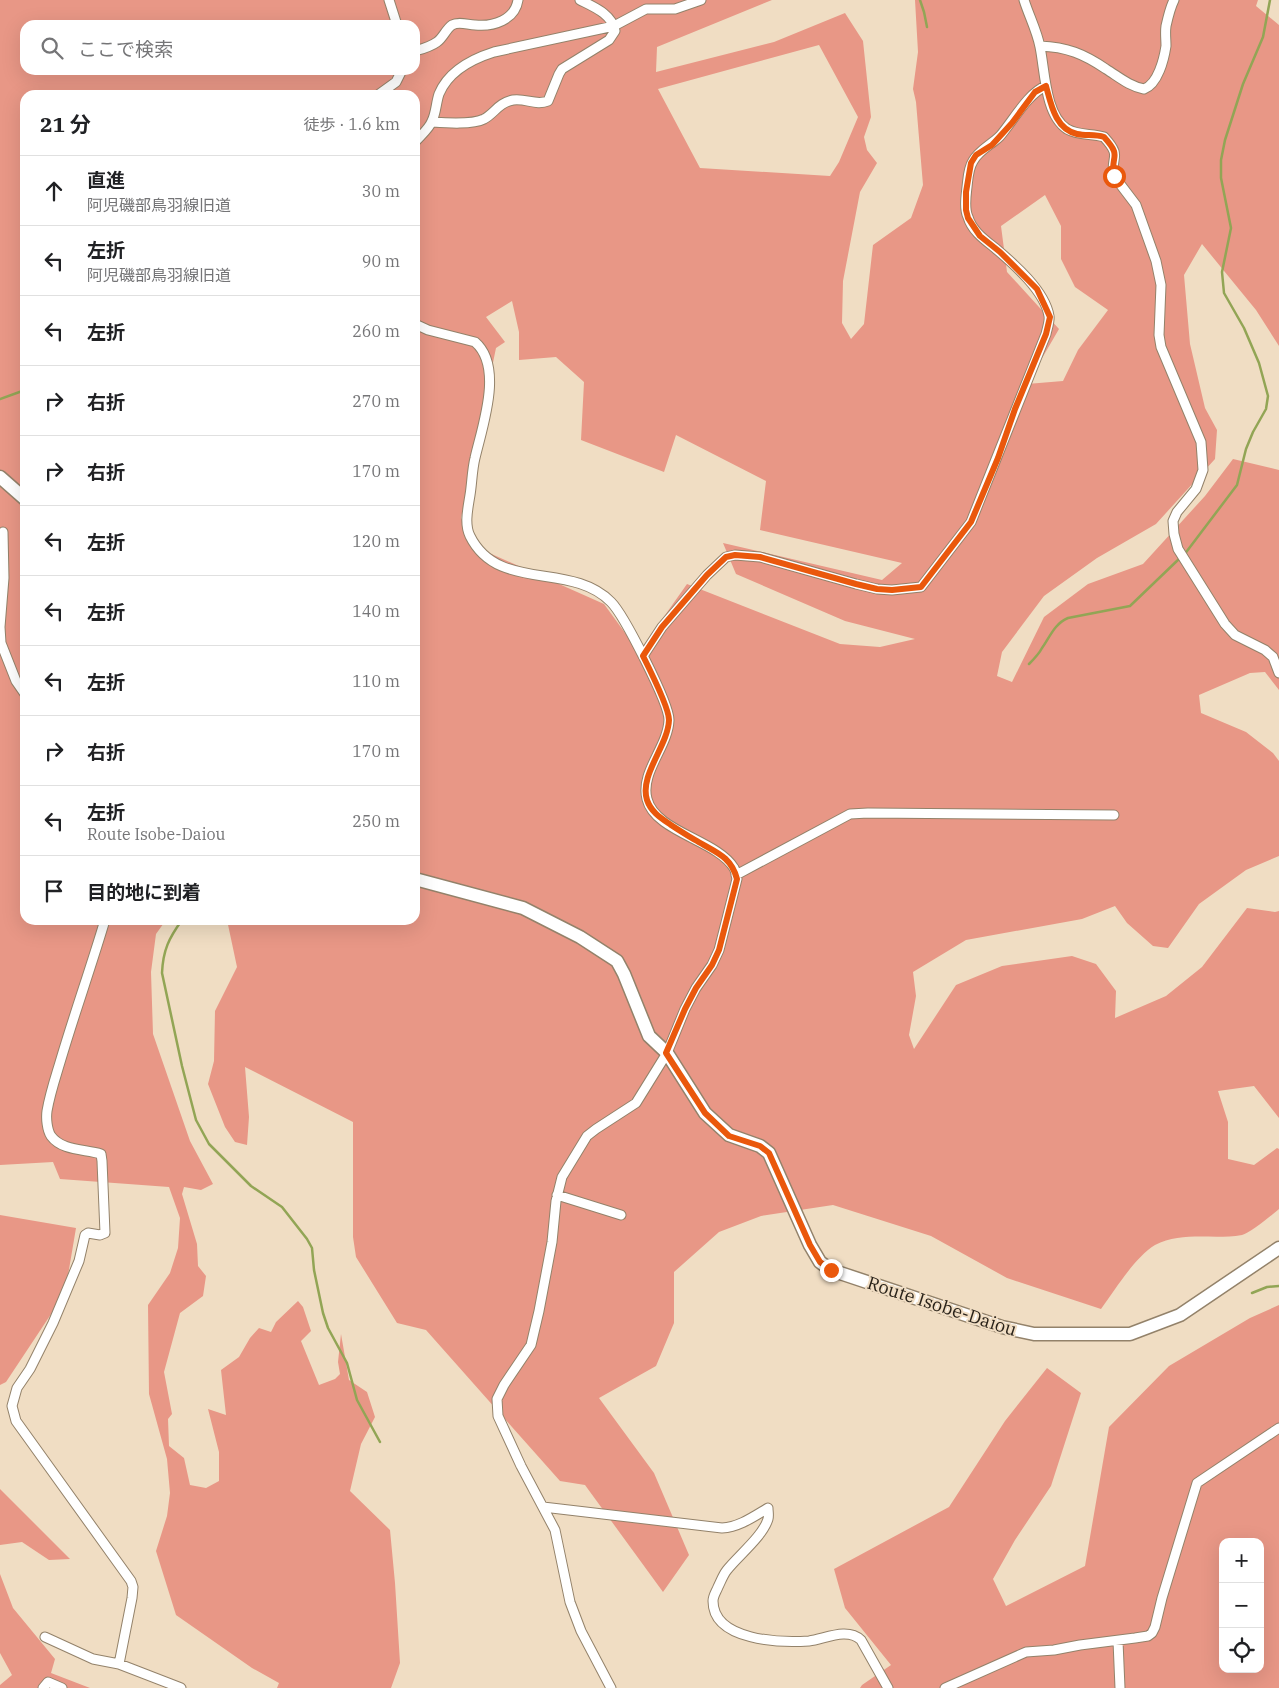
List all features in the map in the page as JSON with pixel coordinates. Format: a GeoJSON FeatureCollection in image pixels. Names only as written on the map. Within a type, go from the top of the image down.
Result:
{"type":"FeatureCollection","features":[{"type":"Feature","properties":{"kind":"main road"},"geometry":{"type":"LineString","coordinates":[[0,476],[20,494]]}},
{"type":"Feature","properties":{"kind":"main road","name":"Route Isobe-Daiou"},"geometry":{"type":"LineString","coordinates":[[420,880],[524,908],[580,937],[617,961],[649,1036],[666,1053],[705,1113],[729,1136],[760,1146],[769,1153],[810,1245],[820,1262],[831,1270],[1002,1327],[1034,1334],[1130,1334],[1180,1315],[1279,1248]]}},
{"type":"Feature","properties":{"kind":"street"},"geometry":{"type":"LineString","coordinates":[[389,0],[395,20]]}},
{"type":"Feature","properties":{"kind":"street"},"geometry":{"type":"LineString","coordinates":[[420,50],[437,42],[455,24],[485,26],[508,18],[515,9],[518,0]]}},
{"type":"Feature","properties":{"kind":"street"},"geometry":{"type":"LineString","coordinates":[[432,122],[482,120],[500,105],[512,100],[541,104],[551,98],[558,74],[562,69],[614,36],[612,21],[603,12],[580,0]]}},
{"type":"Feature","properties":{"kind":"street"},"geometry":{"type":"LineString","coordinates":[[420,136],[432,122],[442,90],[450,78],[467,63],[494,52],[614,26],[646,9],[675,9],[701,0]]}},
{"type":"Feature","properties":{"kind":"street"},"geometry":{"type":"LineString","coordinates":[[1024,0],[1040,46],[1046,86],[1054,115],[1065,128],[1075,134],[1104,137],[1114,148],[1116,152],[1114,176],[1136,205],[1156,261],[1161,285],[1159,335],[1161,347],[1201,442],[1203,470],[1196,489],[1177,512],[1173,521],[1178,549],[1225,624],[1235,635],[1265,650],[1273,657],[1279,673]]}},
{"type":"Feature","properties":{"kind":"street"},"geometry":{"type":"LineString","coordinates":[[1040,46],[1068,49],[1096,62],[1123,81],[1144,89],[1149,88],[1155,80],[1162,63],[1166,46],[1166,28],[1174,0]]}},
{"type":"Feature","properties":{"kind":"street"},"geometry":{"type":"LineString","coordinates":[[385,90],[396,82],[400,75]]}},
{"type":"Feature","properties":{"kind":"street"},"geometry":{"type":"LineString","coordinates":[[643,656],[662,627],[707,575],[726,557],[735,555],[760,557],[877,589],[892,590],[921,587],[971,522],[1046,334],[1050,317],[1037,289],[1000,252],[980,236],[968,218],[966,201],[969,172],[971,163],[976,155],[992,145],[1012,123],[1035,92],[1046,86]]}},
{"type":"Feature","properties":{"kind":"street"},"geometry":{"type":"LineString","coordinates":[[420,326],[476,342],[486,358],[489,374],[488,401],[474,459],[467,512],[468,533],[483,555],[492,563],[528,575],[578,582],[601,593],[618,609],[643,656],[664,702],[669,719],[660,750],[648,778],[646,788],[647,800],[657,815],[725,858],[734,868],[737,879],[719,950],[712,965],[688,1002],[666,1053],[636,1103],[587,1136],[562,1177],[557,1195],[552,1242],[531,1345],[504,1385],[498,1399],[498,1416],[521,1466],[555,1530],[570,1602],[575,1617],[610,1688]]}},
{"type":"Feature","properties":{"kind":"street"},"geometry":{"type":"LineString","coordinates":[[3,532],[4,578],[0,628],[1,643],[20,687]]}},
{"type":"Feature","properties":{"kind":"street"},"geometry":{"type":"LineString","coordinates":[[736,875],[850,814],[1114,815]]}},
{"type":"Feature","properties":{"kind":"street"},"geometry":{"type":"LineString","coordinates":[[103,925],[74,1013],[47,1111],[47,1122],[49,1131],[57,1142],[67,1148],[100,1154],[102,1161],[105,1233],[100,1235],[88,1233],[85,1235],[79,1260],[53,1323],[30,1369],[17,1388],[12,1406],[16,1420],[131,1581],[133,1587],[132,1598],[119,1664]]}},
{"type":"Feature","properties":{"kind":"street"},"geometry":{"type":"LineString","coordinates":[[557,1195],[621,1215]]}},
{"type":"Feature","properties":{"kind":"street"},"geometry":{"type":"LineString","coordinates":[[945,1688],[1019,1654],[1148,1636],[1155,1627],[1197,1483],[1279,1428]]}},
{"type":"Feature","properties":{"kind":"street"},"geometry":{"type":"LineString","coordinates":[[543,1508],[722,1528],[732,1528],[768,1508],[768,1520],[763,1530],[728,1570],[713,1598],[713,1608],[716,1615],[725,1626],[736,1632],[765,1639],[794,1642],[823,1639],[840,1634],[856,1636],[888,1688]]}},
{"type":"Feature","properties":{"kind":"street"},"geometry":{"type":"LineString","coordinates":[[45,1637],[93,1659],[119,1664],[182,1688]]}},
{"type":"Feature","properties":{"kind":"street"},"geometry":{"type":"LineString","coordinates":[[1118,1641],[1120,1688]]}},
{"type":"Feature","properties":{"kind":"street"},"geometry":{"type":"LineString","coordinates":[[43,1688],[48,1682],[62,1688]]}},
{"type":"Feature","properties":{"kind":"shaded area"},"geometry":{"type":"Polygon","coordinates":[[[0,0],[772,0],[657,47],[656,72],[774,42],[845,13],[863,41],[871,117],[864,137],[867,150],[877,163],[860,192],[843,281],[842,323],[851,339],[864,324],[873,245],[911,218],[923,185],[916,102],[913,89],[918,52],[915,0],[1258,0],[1256,6],[1279,25],[1279,346],[1256,310],[1202,244],[1184,275],[1190,344],[1205,408],[1217,430],[1215,459],[1156,524],[1097,558],[1044,596],[1002,652],[997,676],[1012,682],[1044,617],[1088,584],[1143,564],[1205,496],[1233,459],[1279,470],[1279,690],[1265,672],[1250,673],[1199,695],[1201,713],[1246,732],[1273,753],[1279,761],[1279,856],[1246,870],[1199,904],[1168,948],[1153,946],[1127,923],[1115,906],[1082,919],[966,940],[913,972],[916,996],[909,1035],[914,1049],[956,985],[1002,966],[1072,956],[1096,964],[1116,991],[1115,1018],[1166,996],[1202,967],[1247,908],[1279,911],[1279,1118],[1254,1086],[1218,1091],[1228,1122],[1228,1159],[1254,1165],[1277,1148],[1279,1149],[1279,1209],[1246,1234],[1176,1238],[1155,1245],[1140,1257],[1101,1309],[1007,1278],[931,1236],[833,1205],[761,1216],[719,1232],[674,1272],[674,1323],[656,1366],[599,1398],[654,1473],[689,1555],[663,1592],[585,1485],[560,1481],[426,1330],[397,1323],[356,1257],[353,1237],[353,1122],[245,1067],[249,1117],[247,1145],[235,1142],[225,1127],[208,1084],[214,1061],[215,1011],[237,967],[228,925],[420,925],[420,90],[20,90],[20,925],[162,925],[156,934],[151,972],[153,1034],[190,1141],[213,1184],[201,1190],[184,1187],[182,1194],[197,1244],[198,1266],[206,1276],[203,1296],[180,1313],[164,1372],[172,1414],[168,1419],[169,1446],[184,1458],[190,1485],[206,1488],[219,1481],[219,1452],[208,1409],[226,1415],[221,1370],[239,1357],[250,1338],[259,1328],[271,1332],[276,1322],[298,1301],[303,1307],[311,1331],[301,1341],[319,1385],[335,1379],[340,1374],[338,1362],[341,1334],[349,1380],[367,1392],[375,1417],[361,1444],[350,1491],[390,1530],[400,1663],[391,1688],[277,1688],[279,1683],[252,1668],[176,1615],[156,1551],[167,1516],[170,1493],[167,1459],[149,1394],[148,1305],[170,1273],[178,1248],[180,1218],[169,1187],[60,1179],[53,1162],[0,1165],[0,0]],[[819,45],[658,89],[700,168],[830,176],[839,162],[858,117],[819,45]],[[1045,195],[1001,226],[1007,272],[1059,329],[1027,384],[1063,381],[1078,350],[1108,310],[1075,287],[1061,259],[1061,226],[1045,195]],[[512,301],[486,317],[505,342],[496,348],[461,518],[478,548],[604,604],[639,652],[687,584],[840,644],[880,647],[915,639],[845,621],[736,574],[723,543],[882,580],[902,563],[760,530],[766,481],[676,435],[664,472],[581,440],[584,382],[556,357],[519,360],[519,332],[512,301]]]}},
{"type":"Feature","properties":{"kind":"shaded area"},"geometry":{"type":"Polygon","coordinates":[[[0,1215],[76,1228],[65,1293],[6,1382],[0,1385],[0,1215]]]}},
{"type":"Feature","properties":{"kind":"shaded area"},"geometry":{"type":"Polygon","coordinates":[[[1279,1305],[1279,1688],[860,1688],[891,1665],[845,1608],[834,1569],[949,1507],[1005,1421],[1047,1368],[1081,1393],[1051,1486],[1015,1540],[993,1579],[1006,1606],[1085,1566],[1109,1427],[1169,1366],[1250,1318],[1279,1305]]]}},
{"type":"Feature","properties":{"kind":"shaded area"},"geometry":{"type":"Polygon","coordinates":[[[0,1489],[70,1559],[49,1560],[22,1542],[0,1545],[0,1489]]]}},
{"type":"Feature","properties":{"kind":"shaded area"},"geometry":{"type":"Polygon","coordinates":[[[0,1574],[13,1608],[55,1659],[51,1673],[90,1688],[0,1688],[0,1685],[12,1675],[0,1653],[0,1574]]]}},
{"type":"Feature","properties":{"kind":"waterway"},"geometry":{"type":"LineString","coordinates":[[920,0],[927,27]]}},
{"type":"Feature","properties":{"kind":"waterway"},"geometry":{"type":"LineString","coordinates":[[1184,555],[1237,485],[1246,449],[1266,409],[1268,396],[1259,363],[1244,328],[1224,293],[1222,272],[1231,228],[1221,178],[1221,160],[1225,140],[1243,84],[1263,37],[1270,0]]}},
{"type":"Feature","properties":{"kind":"waterway"},"geometry":{"type":"LineString","coordinates":[[0,399],[20,392]]}},
{"type":"Feature","properties":{"kind":"waterway"},"geometry":{"type":"LineString","coordinates":[[1029,664],[1056,627],[1063,621],[1068,618],[1130,606],[1180,558]]}},
{"type":"Feature","properties":{"kind":"waterway"},"geometry":{"type":"LineString","coordinates":[[179,925],[168,945],[162,973],[196,1120],[209,1144],[251,1186],[282,1207],[307,1239],[312,1248],[314,1270],[328,1328],[347,1363],[357,1400],[380,1442]]}},
{"type":"Feature","properties":{"kind":"waterway"},"geometry":{"type":"LineString","coordinates":[[1252,1293],[1267,1287],[1279,1286]]}},
{"type":"Feature","properties":{"kind":"route"},"geometry":{"type":"LineString","coordinates":[[831,1270],[820,1262],[810,1245],[769,1153],[760,1146],[729,1136],[705,1113],[666,1053],[685,1009],[719,950],[737,879],[734,868],[725,858],[657,815],[651,809],[647,800],[646,788],[648,778],[658,756],[669,719],[664,702],[643,656],[662,627],[707,575],[726,557],[746,555],[760,557],[877,589],[892,590],[921,587],[971,522],[1046,334],[1050,317],[1037,289],[1000,252],[980,236],[968,218],[966,192],[971,163],[976,155],[992,145],[1012,123],[1035,92],[1046,86],[1054,115],[1065,128],[1075,134],[1104,137],[1114,148],[1116,152],[1114,176]]}}]}
